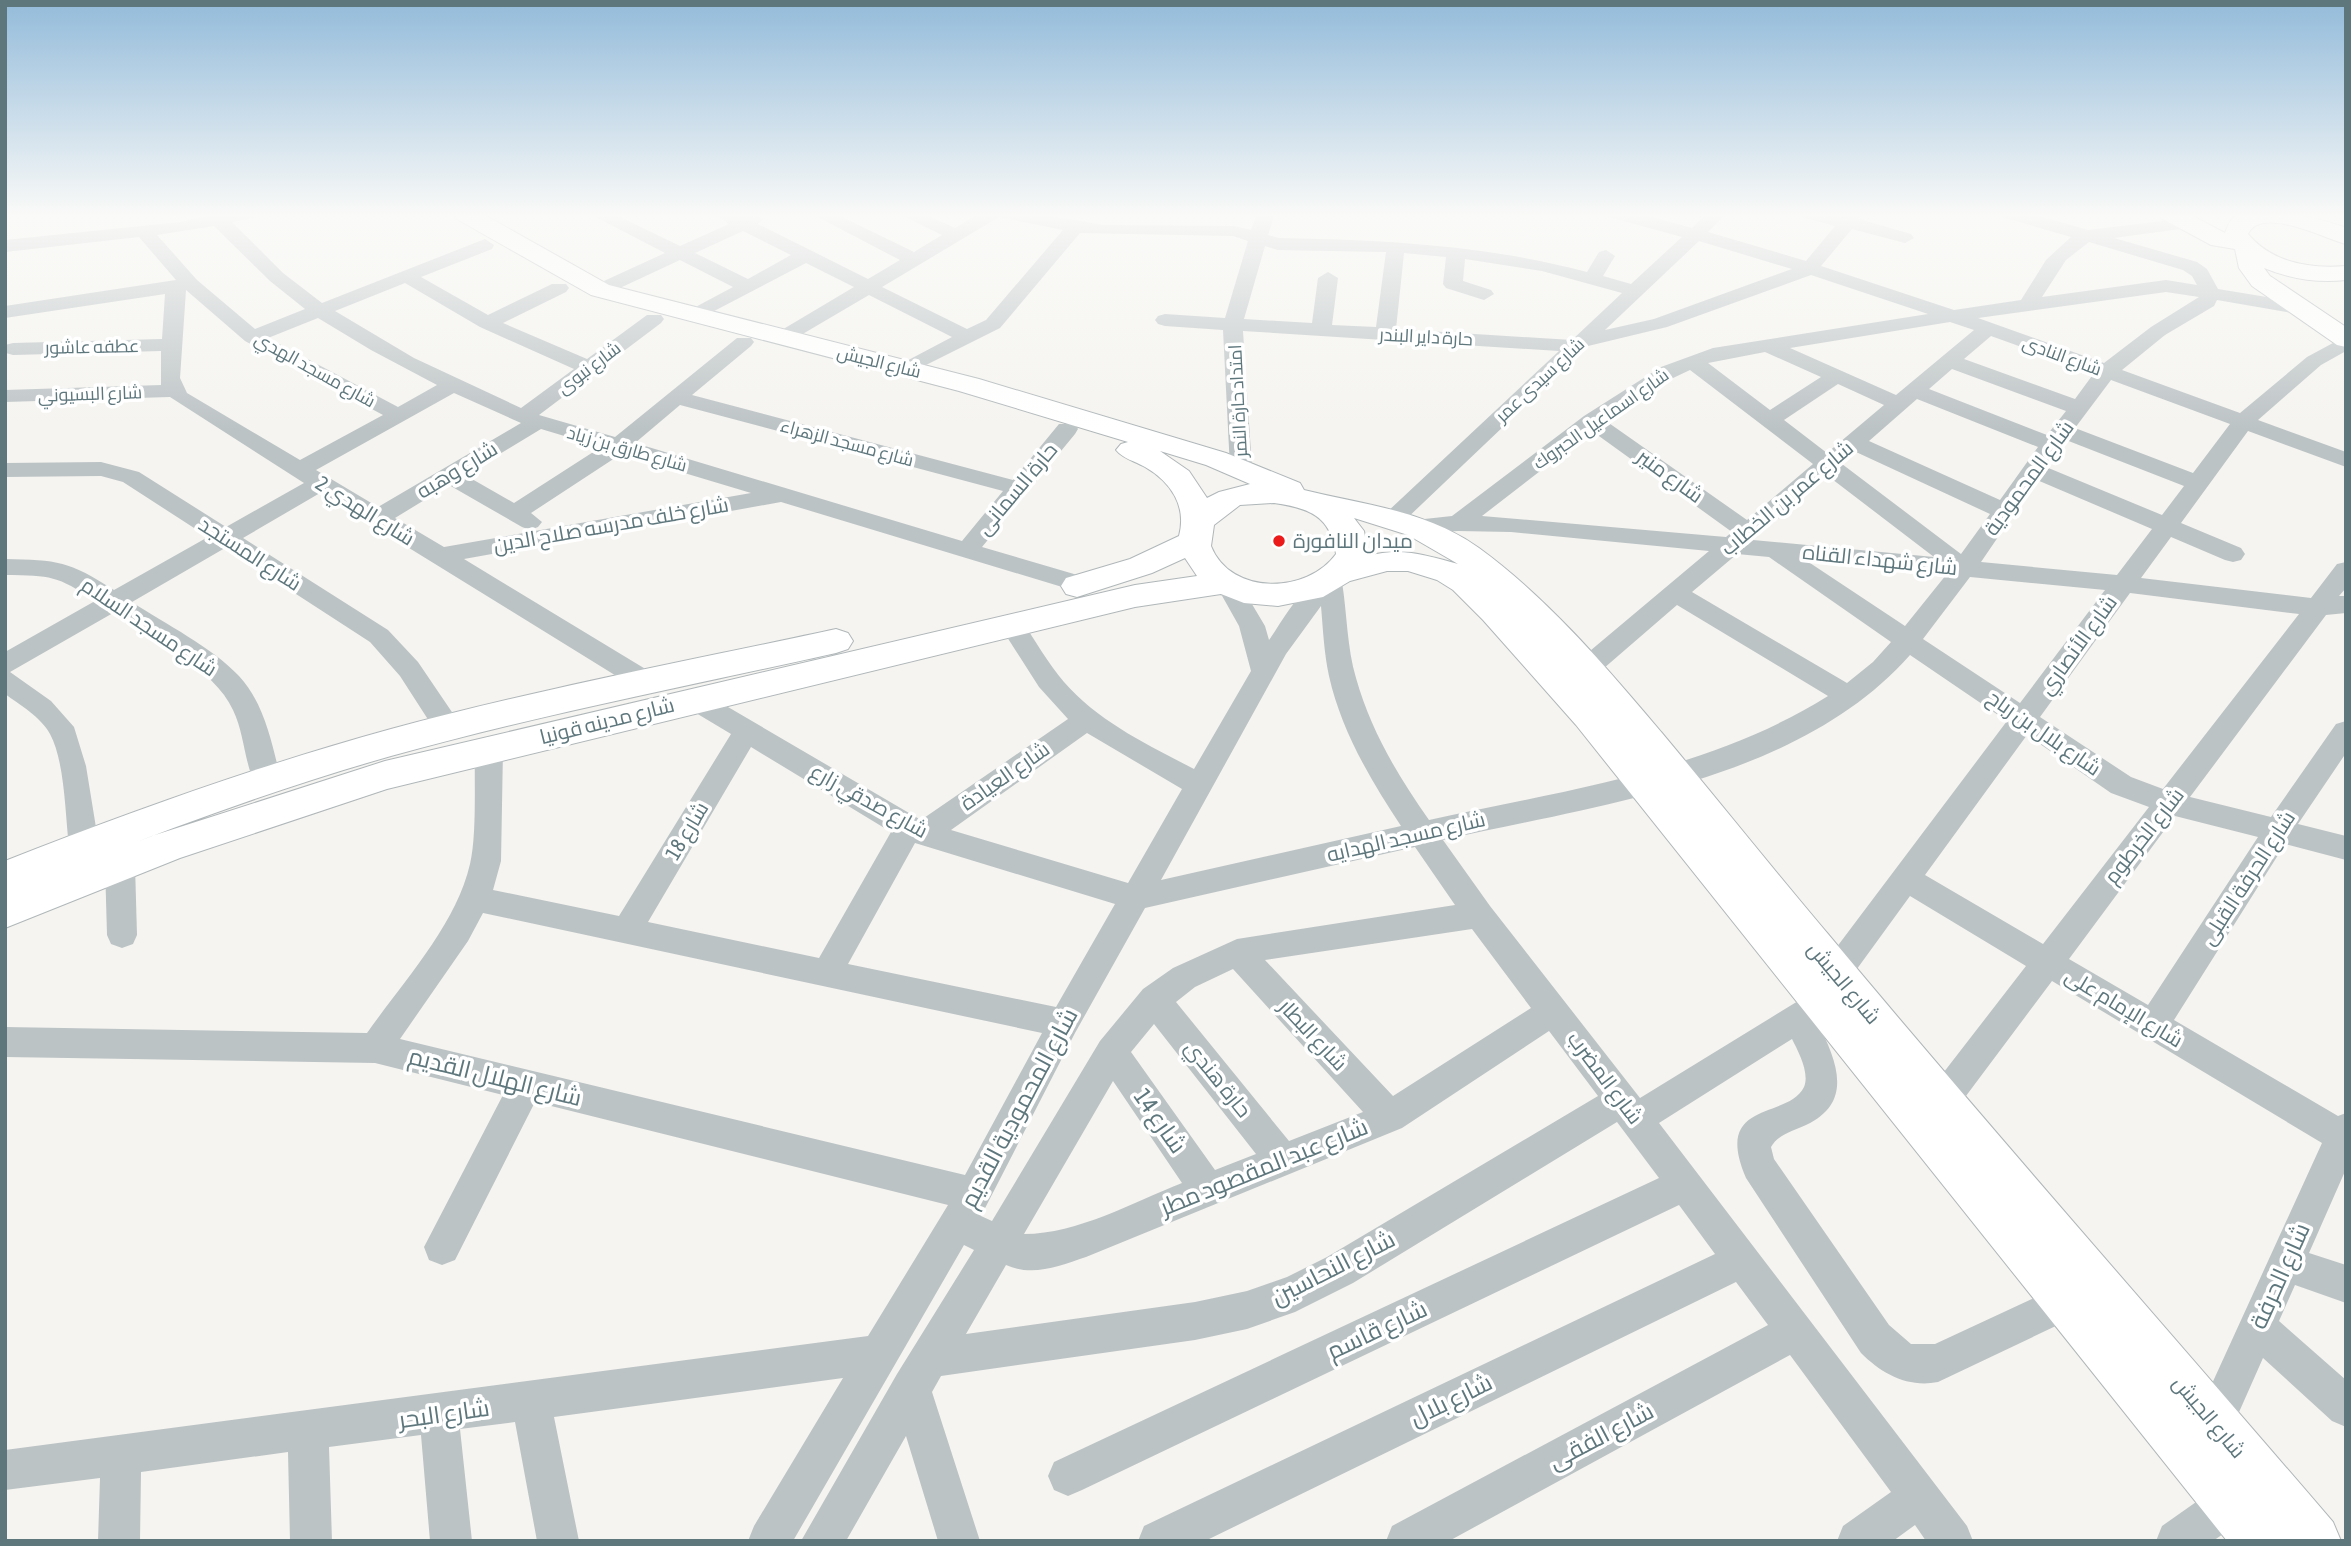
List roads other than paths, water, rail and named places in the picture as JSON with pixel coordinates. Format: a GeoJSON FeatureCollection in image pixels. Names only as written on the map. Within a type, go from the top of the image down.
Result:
{"type":"FeatureCollection","features":[{"type":"Feature","properties":{"kind":"main road","name":"شارع الجيش"},"geometry":{"type":"LineString","coordinates":[[553,285],[654,319],[744,342],[906,369],[1241,468],[1311,500],[1404,522],[1467,555],[1552,631],[1587,668],[1661,780],[1819,998],[2262,1541]]}},
{"type":"Feature","properties":{"kind":"main road","name":"شارع الجيش"},"geometry":{"type":"LineString","coordinates":[[590,285],[782,338],[831,357],[1148,456],[1177,475],[1194,499],[1195,535]]}},
{"type":"Feature","properties":{"kind":"main road"},"geometry":{"type":"LineString","coordinates":[[2270,285],[2346,340]]}},
{"type":"Feature","properties":{"kind":"main road"},"geometry":{"type":"LineString","coordinates":[[2328,285],[2318,296],[2325,306],[2346,320]]}},
{"type":"Feature","properties":{"kind":"main road"},"geometry":{"type":"LineString","coordinates":[[1266,492],[1311,500],[1336,514],[1348,528],[1353,543],[1351,559],[1331,580],[1307,592],[1274,596],[1226,584],[1202,564],[1195,535],[1216,506],[1239,497],[1266,492]]}},
{"type":"Feature","properties":{"kind":"main road","name":"شارع مدينه قونيا"},"geometry":{"type":"LineString","coordinates":[[5,878],[84,846],[267,780],[448,728],[1082,585],[1141,566],[1195,535]]}},
{"type":"Feature","properties":{"kind":"main road","name":"شارع الجيش"},"geometry":{"type":"LineString","coordinates":[[1331,580],[1387,561],[1408,561],[1429,565],[1464,582],[1495,612],[1589,716],[1661,780]]}},
{"type":"Feature","properties":{"kind":"main road","name":"شارع مدينه قونيا"},"geometry":{"type":"LineString","coordinates":[[5,911],[120,865],[292,804],[385,775],[1135,596],[1226,584]]}},
{"type":"Feature","properties":{"kind":"main road","name":"شارع الجيش"},"geometry":{"type":"LineString","coordinates":[[1819,998],[1942,1101],[2314,1541]]}},
{"type":"Feature","properties":{"kind":"street"},"geometry":{"type":"LineString","coordinates":[[5,312],[182,285]]}},
{"type":"Feature","properties":{"kind":"street"},"geometry":{"type":"LineString","coordinates":[[174,391],[170,378],[172,345],[183,285]]}},
{"type":"Feature","properties":{"kind":"street","name":"شارع مسجد الهدي"},"geometry":{"type":"LineString","coordinates":[[183,285],[252,337],[398,415]]}},
{"type":"Feature","properties":{"kind":"street","name":"شارع طارق بن زياد"},"geometry":{"type":"LineString","coordinates":[[287,285],[321,311],[452,386],[530,420],[1082,585]]}},
{"type":"Feature","properties":{"kind":"street"},"geometry":{"type":"LineString","coordinates":[[252,337],[386,285]]}},
{"type":"Feature","properties":{"kind":"street"},"geometry":{"type":"LineString","coordinates":[[421,285],[486,323],[590,368]]}},
{"type":"Feature","properties":{"kind":"street"},"geometry":{"type":"LineString","coordinates":[[600,290],[610,285]]}},
{"type":"Feature","properties":{"kind":"street"},"geometry":{"type":"LineString","coordinates":[[868,285],[969,338]]}},
{"type":"Feature","properties":{"kind":"street"},"geometry":{"type":"LineString","coordinates":[[782,338],[875,285]]}},
{"type":"Feature","properties":{"kind":"street"},"geometry":{"type":"LineString","coordinates":[[906,369],[993,324],[1029,285]]}},
{"type":"Feature","properties":{"kind":"street","name":"امتداد حارة النمر"},"geometry":{"type":"LineString","coordinates":[[1241,468],[1233,326],[1244,285]]}},
{"type":"Feature","properties":{"kind":"street"},"geometry":{"type":"LineString","coordinates":[[1321,331],[1327,285]]}},
{"type":"Feature","properties":{"kind":"street"},"geometry":{"type":"LineString","coordinates":[[1385,334],[1391,285]]}},
{"type":"Feature","properties":{"kind":"street"},"geometry":{"type":"LineString","coordinates":[[1457,285],[1484,294]]}},
{"type":"Feature","properties":{"kind":"street"},"geometry":{"type":"LineString","coordinates":[[1617,285],[1636,291]]}},
{"type":"Feature","properties":{"kind":"street","name":"شارع سيدى عمر"},"geometry":{"type":"LineString","coordinates":[[1404,522],[1579,344],[1642,285]]}},
{"type":"Feature","properties":{"kind":"street"},"geometry":{"type":"LineString","coordinates":[[1579,344],[1660,323],[1764,285]]}},
{"type":"Feature","properties":{"kind":"street","name":"شارع النادى"},"geometry":{"type":"LineString","coordinates":[[1857,285],[1988,328],[2346,460]]}},
{"type":"Feature","properties":{"kind":"street"},"geometry":{"type":"LineString","coordinates":[[2029,304],[2041,285]]}},
{"type":"Feature","properties":{"kind":"street"},"geometry":{"type":"LineString","coordinates":[[2206,285],[2210,292]]}},
{"type":"Feature","properties":{"kind":"street"},"geometry":{"type":"LineString","coordinates":[[695,315],[747,286]]}},
{"type":"Feature","properties":{"kind":"street","name":"شارع اسماعيل الحبروك"},"geometry":{"type":"LineString","coordinates":[[1458,523],[1592,421],[1647,383],[1692,361],[1765,344],[2166,286],[2298,307]]}},
{"type":"Feature","properties":{"kind":"street"},"geometry":{"type":"LineString","coordinates":[[486,323],[558,288]]}},
{"type":"Feature","properties":{"kind":"street","name":"شارع المحمودية"},"geometry":{"type":"LineString","coordinates":[[1661,780],[1757,747],[1806,723],[1882,669],[1910,641],[2106,372],[2158,331],[2203,307],[2210,292]]}},
{"type":"Feature","properties":{"kind":"street"},"geometry":{"type":"LineString","coordinates":[[9,354],[40,308]]}},
{"type":"Feature","properties":{"kind":"street","name":"شارع نبوى"},"geometry":{"type":"LineString","coordinates":[[530,420],[590,368],[654,319]]}},
{"type":"Feature","properties":{"kind":"street","name":"حارة داير البندر"},"geometry":{"type":"LineString","coordinates":[[1165,320],[1579,344]]}},
{"type":"Feature","properties":{"kind":"street","name":"شارع عمر بن الخطاب"},"geometry":{"type":"LineString","coordinates":[[1587,668],[1988,328]]}},
{"type":"Feature","properties":{"kind":"street","name":"شارع الأنصاري"},"geometry":{"type":"LineString","coordinates":[[1819,998],[2243,422],[2314,361],[2346,340]]}},
{"type":"Feature","properties":{"kind":"street"},"geometry":{"type":"LineString","coordinates":[[514,513],[618,446],[744,342]]}},
{"type":"Feature","properties":{"kind":"street"},"geometry":{"type":"LineString","coordinates":[[1765,344],[1836,376],[2057,438],[2198,483]]}},
{"type":"Feature","properties":{"kind":"street","name":"عطفه عاشور"},"geometry":{"type":"LineString","coordinates":[[9,354],[172,345]]}},
{"type":"Feature","properties":{"kind":"street"},"geometry":{"type":"LineString","coordinates":[[1692,361],[1964,568]]}},
{"type":"Feature","properties":{"kind":"street"},"geometry":{"type":"LineString","coordinates":[[1949,361],[2079,408]]}},
{"type":"Feature","properties":{"kind":"street"},"geometry":{"type":"LineString","coordinates":[[1770,420],[1836,376]]}},
{"type":"Feature","properties":{"kind":"street"},"geometry":{"type":"LineString","coordinates":[[299,470],[452,386]]}},
{"type":"Feature","properties":{"kind":"street","name":"شارع البسيوني"},"geometry":{"type":"LineString","coordinates":[[6,397],[174,391]]}},
{"type":"Feature","properties":{"kind":"street","name":"شارع الهدي 2"},"geometry":{"type":"LineString","coordinates":[[174,391],[187,403],[648,684]]}},
{"type":"Feature","properties":{"kind":"street","name":"شارع مسجد الزهراء"},"geometry":{"type":"LineString","coordinates":[[677,398],[1018,488]]}},
{"type":"Feature","properties":{"kind":"street","name":"شارع وهبه"},"geometry":{"type":"LineString","coordinates":[[377,518],[449,475],[530,420]]}},
{"type":"Feature","properties":{"kind":"street","name":"شارع منير"},"geometry":{"type":"LineString","coordinates":[[1592,421],[1739,539]]}},
{"type":"Feature","properties":{"kind":"street","name":"حارة السمانى"},"geometry":{"type":"LineString","coordinates":[[967,550],[1067,429]]}},
{"type":"Feature","properties":{"kind":"street"},"geometry":{"type":"LineString","coordinates":[[1853,442],[2004,511]]}},
{"type":"Feature","properties":{"kind":"street","name":"شارع المستجد"},"geometry":{"type":"LineString","coordinates":[[5,470],[80,468],[118,472],[131,477],[379,636],[409,669],[448,728]]}},
{"type":"Feature","properties":{"kind":"street"},"geometry":{"type":"LineString","coordinates":[[2033,470],[2233,554]]}},
{"type":"Feature","properties":{"kind":"street"},"geometry":{"type":"LineString","coordinates":[[449,475],[553,535]]}},
{"type":"Feature","properties":{"kind":"street"},"geometry":{"type":"LineString","coordinates":[[5,664],[320,483]]}},
{"type":"Feature","properties":{"kind":"street","name":"شارع خلف مدرسه صلاح الدين"},"geometry":{"type":"LineString","coordinates":[[439,556],[782,495]]}},
{"type":"Feature","properties":{"kind":"street","name":"شارع شهداء القناه"},"geometry":{"type":"LineString","coordinates":[[1404,522],[1511,524],[1739,539],[1774,550],[2123,584],[2316,607],[2346,604]]}},
{"type":"Feature","properties":{"kind":"street","name":"شارع بلال بن رباح"},"geometry":{"type":"LineString","coordinates":[[1774,550],[2121,785],[2170,803],[2346,848]]}},
{"type":"Feature","properties":{"kind":"street","name":"شارع مسجد السلام"},"geometry":{"type":"LineString","coordinates":[[5,567],[39,567],[64,571],[208,664],[230,682],[245,706],[256,733],[267,780]]}},
{"type":"Feature","properties":{"kind":"street","name":"شارع الخرطوم"},"geometry":{"type":"LineString","coordinates":[[1942,1101],[2346,570]]}},
{"type":"Feature","properties":{"kind":"street","name":"شارع المحمودية القديم"},"geometry":{"type":"LineString","coordinates":[[769,1541],[965,1208],[1064,1023],[1290,627],[1331,580]]}},
{"type":"Feature","properties":{"kind":"street","name":"شارع المضرب"},"geometry":{"type":"LineString","coordinates":[[1331,580],[1342,676],[1360,727],[1385,780],[1479,915],[1629,1109],[1952,1541]]}},
{"type":"Feature","properties":{"kind":"street"},"geometry":{"type":"LineString","coordinates":[[1226,584],[1252,626],[1264,672]]}},
{"type":"Feature","properties":{"kind":"street"},"geometry":{"type":"LineString","coordinates":[[1675,593],[1849,695]]}},
{"type":"Feature","properties":{"kind":"street"},"geometry":{"type":"LineString","coordinates":[[2316,607],[2346,617]]}},
{"type":"Feature","properties":{"kind":"street"},"geometry":{"type":"LineString","coordinates":[[1013,626],[1046,679],[1064,700],[1087,719],[1200,785]]}},
{"type":"Feature","properties":{"kind":"street"},"geometry":{"type":"LineString","coordinates":[[5,680],[61,729],[68,746],[84,846]]}},
{"type":"Feature","properties":{"kind":"street","name":"شارع صدقي زارع"},"geometry":{"type":"LineString","coordinates":[[695,700],[915,831],[1135,898]]}},
{"type":"Feature","properties":{"kind":"street","name":"شارع العيادة"},"geometry":{"type":"LineString","coordinates":[[915,831],[1087,719]]}},
{"type":"Feature","properties":{"kind":"street","name":"شارع 18"},"geometry":{"type":"LineString","coordinates":[[627,931],[747,731]]}},
{"type":"Feature","properties":{"kind":"street","name":"شارع الحرفة القبلى"},"geometry":{"type":"LineString","coordinates":[[2153,1026],[2278,830],[2346,731]]}},
{"type":"Feature","properties":{"kind":"street"},"geometry":{"type":"LineString","coordinates":[[375,1048],[457,932],[475,899],[486,861],[489,750]]}},
{"type":"Feature","properties":{"kind":"street","name":"شارع مسجد الهدايه"},"geometry":{"type":"LineString","coordinates":[[1135,898],[1661,780]]}},
{"type":"Feature","properties":{"kind":"street"},"geometry":{"type":"LineString","coordinates":[[827,973],[915,831]]}},
{"type":"Feature","properties":{"kind":"street"},"geometry":{"type":"LineString","coordinates":[[120,865],[122,935]]}},
{"type":"Feature","properties":{"kind":"street","name":"شارع الإمام على"},"geometry":{"type":"LineString","coordinates":[[1906,878],[2153,1026],[2344,1135]]}},
{"type":"Feature","properties":{"kind":"street"},"geometry":{"type":"LineString","coordinates":[[475,899],[1064,1023]]}},
{"type":"Feature","properties":{"kind":"street","name":"شارع المحمودية القديم"},"geometry":{"type":"LineString","coordinates":[[822,1541],[1112,1052],[1131,1024],[1154,999],[1193,971],[1237,952],[1281,943],[1479,915]]}},
{"type":"Feature","properties":{"kind":"street","name":"شارع البطار"},"geometry":{"type":"LineString","coordinates":[[1237,952],[1390,1117]]}},
{"type":"Feature","properties":{"kind":"street"},"geometry":{"type":"LineString","coordinates":[[1819,998],[1818,1063],[1822,1080],[1819,1094],[1809,1106],[1759,1131],[1752,1140],[1752,1153],[1758,1166],[1875,1339],[1889,1354],[1906,1364],[1923,1367],[1938,1363],[2066,1302]]}},
{"type":"Feature","properties":{"kind":"street","name":"شارع النحاسين"},"geometry":{"type":"LineString","coordinates":[[920,1374],[1247,1310],[1295,1293],[1629,1109],[1819,998]]}},
{"type":"Feature","properties":{"kind":"street","name":"حارة هندي"},"geometry":{"type":"LineString","coordinates":[[1154,999],[1282,1159]]}},
{"type":"Feature","properties":{"kind":"street","name":"شارع عبد المقصود مطر"},"geometry":{"type":"LineString","coordinates":[[965,1208],[997,1244],[1018,1252],[1044,1252],[1086,1239],[1390,1117],[1553,1011]]}},
{"type":"Feature","properties":{"kind":"street","name":"شارع الهلال القديم"},"geometry":{"type":"LineString","coordinates":[[5,1042],[375,1048],[526,1085],[965,1208]]}},
{"type":"Feature","properties":{"kind":"street","name":"شارع 14"},"geometry":{"type":"LineString","coordinates":[[1112,1052],[1207,1189]]}},
{"type":"Feature","properties":{"kind":"street"},"geometry":{"type":"LineString","coordinates":[[442,1247],[526,1085]]}},
{"type":"Feature","properties":{"kind":"street","name":"شارع الحرفة"},"geometry":{"type":"LineString","coordinates":[[2214,1423],[2344,1135]]}},
{"type":"Feature","properties":{"kind":"street","name":"شارع قاسم"},"geometry":{"type":"LineString","coordinates":[[1068,1476],[1685,1184]]}},
{"type":"Feature","properties":{"kind":"street","name":"شارع بلال"},"geometry":{"type":"LineString","coordinates":[[1159,1541],[1742,1260]]}},
{"type":"Feature","properties":{"kind":"street"},"geometry":{"type":"LineString","coordinates":[[2286,1264],[2346,1284]]}},
{"type":"Feature","properties":{"kind":"street"},"geometry":{"type":"LineString","coordinates":[[2258,1328],[2346,1406]]}},
{"type":"Feature","properties":{"kind":"street","name":"شارع الفقى"},"geometry":{"type":"LineString","coordinates":[[1407,1541],[1796,1331]]}},
{"type":"Feature","properties":{"kind":"street","name":"شارع البحر"},"geometry":{"type":"LineString","coordinates":[[5,1471],[881,1354]]}},
{"type":"Feature","properties":{"kind":"street"},"geometry":{"type":"LineString","coordinates":[[920,1374],[958,1541]]}},
{"type":"Feature","properties":{"kind":"street"},"geometry":{"type":"LineString","coordinates":[[531,1402],[558,1541]]}},
{"type":"Feature","properties":{"kind":"street"},"geometry":{"type":"LineString","coordinates":[[439,1415],[451,1541]]}},
{"type":"Feature","properties":{"kind":"street"},"geometry":{"type":"LineString","coordinates":[[307,1432],[311,1541]]}},
{"type":"Feature","properties":{"kind":"street"},"geometry":{"type":"LineString","coordinates":[[119,1541],[121,1456]]}},
{"type":"Feature","properties":{"kind":"street"},"geometry":{"type":"LineString","coordinates":[[1858,1541],[1919,1497]]}},
{"type":"Feature","properties":{"kind":"street"},"geometry":{"type":"LineString","coordinates":[[2177,1541],[2231,1503]]}},
{"type":"Feature","properties":{"kind":"place","name":"ميدان النافورة"},"geometry":{"type":"Point","coordinates":[1279,541]}}]}
